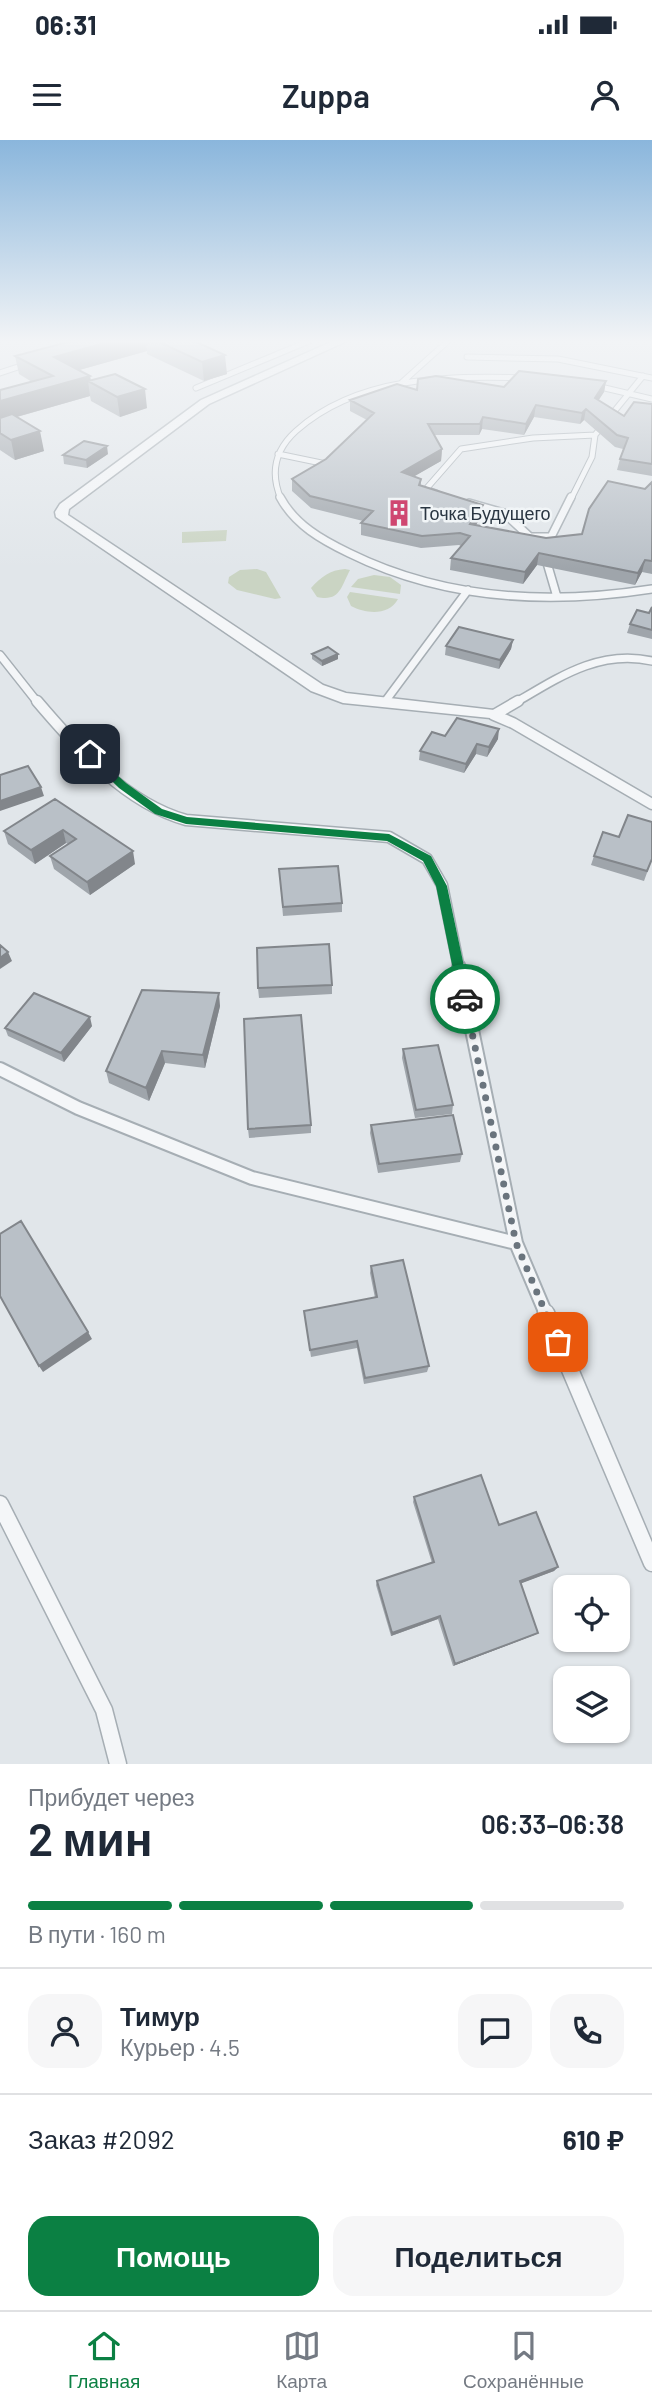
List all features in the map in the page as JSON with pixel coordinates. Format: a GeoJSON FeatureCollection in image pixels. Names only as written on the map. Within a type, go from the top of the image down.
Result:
{"type":"FeatureCollection","features":[{"type":"Feature","properties":{"kind":"street"},"geometry":{"type":"LineString","coordinates":[[185,417],[61,512],[62,517],[317,688],[343,698],[494,715]]}},
{"type":"Feature","properties":{"kind":"lane"},"geometry":{"type":"LineString","coordinates":[[313,417],[296,429],[278,454],[274,480],[281,500],[296,519],[320,538],[351,556],[390,571],[468,590],[587,597],[652,589]]}},
{"type":"Feature","properties":{"kind":"lane"},"geometry":{"type":"LineString","coordinates":[[460,500],[505,513],[530,537],[551,537],[592,457],[595,435],[610,417]]}},
{"type":"Feature","properties":{"kind":"lane"},"geometry":{"type":"LineString","coordinates":[[449,496],[426,489],[461,449],[533,438],[595,435]]}},
{"type":"Feature","properties":{"kind":"lane"},"geometry":{"type":"LineString","coordinates":[[278,454],[341,467]]}},
{"type":"Feature","properties":{"kind":"lane"},"geometry":{"type":"LineString","coordinates":[[417,483],[430,485]]}},
{"type":"Feature","properties":{"kind":"lane"},"geometry":{"type":"LineString","coordinates":[[540,537],[557,597]]}},
{"type":"Feature","properties":{"kind":"lane"},"geometry":{"type":"LineString","coordinates":[[384,702],[468,590]]}},
{"type":"Feature","properties":{"kind":"lane"},"geometry":{"type":"LineString","coordinates":[[0,655],[41,708],[122,785],[158,812],[186,820],[389,838],[427,859],[442,886],[516,1243],[652,1563]]}},
{"type":"Feature","properties":{"kind":"lane"},"geometry":{"type":"LineString","coordinates":[[494,715],[552,682],[609,658],[628,656],[652,661]]}},
{"type":"Feature","properties":{"kind":"lane"},"geometry":{"type":"LineString","coordinates":[[494,715],[513,723],[652,804]]}},
{"type":"Feature","properties":{"kind":"lane"},"geometry":{"type":"LineString","coordinates":[[0,1069],[78,1108],[252,1178],[516,1243]]}},
{"type":"Feature","properties":{"kind":"lane"},"geometry":{"type":"LineString","coordinates":[[0,1504],[104,1710],[118,1764]]}},
{"type":"Feature","properties":{"kind":"green space"},"geometry":{"type":"Polygon","coordinates":[[[227,530],[226,541],[182,543],[182,532],[227,530]]]}},
{"type":"Feature","properties":{"kind":"green space"},"geometry":{"type":"Polygon","coordinates":[[[257,569],[266,572],[281,598],[237,590],[228,583],[229,577],[240,570],[257,569]]]}},
{"type":"Feature","properties":{"kind":"green space"},"geometry":{"type":"Polygon","coordinates":[[[345,569],[350,570],[339,592],[331,597],[317,597],[311,588],[322,577],[345,569]]]}},
{"type":"Feature","properties":{"kind":"green space"},"geometry":{"type":"Polygon","coordinates":[[[374,575],[390,577],[401,585],[400,594],[351,587],[358,579],[374,575]]]}},
{"type":"Feature","properties":{"kind":"green space"},"geometry":{"type":"Polygon","coordinates":[[[350,592],[398,599],[394,605],[383,611],[363,611],[351,606],[347,597],[350,592]]]}},
{"type":"Feature","properties":{"kind":"building"},"geometry":{"type":"Polygon","coordinates":[[[17,417],[40,431],[11,440],[0,433],[0,418],[17,417]]]}},
{"type":"Feature","properties":{"kind":"building"},"geometry":{"type":"Polygon","coordinates":[[[370,417],[530,417],[526,424],[483,417],[480,424],[428,424],[442,449],[402,472],[421,479],[419,485],[483,505],[470,524],[546,538],[582,534],[589,509],[608,481],[645,489],[652,482],[652,561],[645,560],[638,573],[539,553],[525,572],[451,558],[470,536],[460,533],[422,536],[361,523],[373,511],[310,496],[292,479],[326,459],[370,417]]]}},
{"type":"Feature","properties":{"kind":"building"},"geometry":{"type":"Polygon","coordinates":[[[595,417],[652,417],[652,464],[620,459],[628,438],[617,435],[595,417]]]}},
{"type":"Feature","properties":{"kind":"building"},"geometry":{"type":"Polygon","coordinates":[[[84,441],[107,446],[86,460],[63,455],[84,441]]]}},
{"type":"Feature","properties":{"kind":"building"},"geometry":{"type":"Polygon","coordinates":[[[652,607],[652,630],[630,624],[637,610],[649,613],[652,607]]]}},
{"type":"Feature","properties":{"kind":"building"},"geometry":{"type":"Polygon","coordinates":[[[459,627],[513,640],[500,660],[446,646],[459,627]]]}},
{"type":"Feature","properties":{"kind":"building"},"geometry":{"type":"Polygon","coordinates":[[[328,647],[338,654],[322,661],[312,654],[328,647]]]}},
{"type":"Feature","properties":{"kind":"building"},"geometry":{"type":"Polygon","coordinates":[[[457,718],[499,729],[489,747],[477,744],[466,764],[420,751],[432,732],[445,736],[457,718]]]}},
{"type":"Feature","properties":{"kind":"building"},"geometry":{"type":"Polygon","coordinates":[[[28,766],[41,787],[0,801],[0,775],[28,766]]]}},
{"type":"Feature","properties":{"kind":"building"},"geometry":{"type":"Polygon","coordinates":[[[55,799],[133,851],[87,882],[50,856],[76,839],[63,830],[31,850],[4,831],[55,799]]]}},
{"type":"Feature","properties":{"kind":"building"},"geometry":{"type":"Polygon","coordinates":[[[628,815],[652,822],[652,859],[647,871],[594,856],[603,832],[619,837],[628,815]]]}},
{"type":"Feature","properties":{"kind":"building"},"geometry":{"type":"Polygon","coordinates":[[[338,866],[342,903],[283,907],[279,869],[338,866]]]}},
{"type":"Feature","properties":{"kind":"building"},"geometry":{"type":"Polygon","coordinates":[[[329,944],[332,985],[258,988],[257,948],[329,944]]]}},
{"type":"Feature","properties":{"kind":"building"},"geometry":{"type":"Polygon","coordinates":[[[0,945],[8,952],[0,958],[0,945]]]}},
{"type":"Feature","properties":{"kind":"building"},"geometry":{"type":"Polygon","coordinates":[[[142,990],[219,993],[203,1055],[162,1051],[146,1088],[106,1071],[142,990]]]}},
{"type":"Feature","properties":{"kind":"building"},"geometry":{"type":"Polygon","coordinates":[[[34,993],[90,1017],[61,1053],[5,1028],[34,993]]]}},
{"type":"Feature","properties":{"kind":"building"},"geometry":{"type":"Polygon","coordinates":[[[301,1015],[311,1125],[248,1129],[244,1019],[301,1015]]]}},
{"type":"Feature","properties":{"kind":"building"},"geometry":{"type":"Polygon","coordinates":[[[438,1045],[453,1105],[416,1110],[403,1049],[438,1045]]]}},
{"type":"Feature","properties":{"kind":"building"},"geometry":{"type":"Polygon","coordinates":[[[453,1115],[462,1154],[379,1164],[371,1125],[453,1115]]]}},
{"type":"Feature","properties":{"kind":"building"},"geometry":{"type":"Polygon","coordinates":[[[21,1221],[88,1332],[39,1366],[0,1296],[0,1234],[21,1221]]]}},
{"type":"Feature","properties":{"kind":"building"},"geometry":{"type":"Polygon","coordinates":[[[403,1260],[429,1366],[365,1378],[357,1341],[310,1350],[304,1311],[377,1297],[371,1266],[403,1260]]]}},
{"type":"Feature","properties":{"kind":"building"},"geometry":{"type":"Polygon","coordinates":[[[481,1475],[499,1525],[536,1512],[558,1567],[520,1581],[538,1633],[455,1664],[440,1616],[392,1633],[377,1581],[434,1562],[414,1497],[481,1475]]]}},
{"type":"Feature","properties":{"kind":"way so far"},"geometry":{"type":"LineString","coordinates":[[465,999],[516,1243],[558,1342]]}},
{"type":"Feature","properties":{"kind":"place","name":"Точка Будущего"},"geometry":{"type":"Point","coordinates":[399,513]}},
{"type":"Feature","properties":{"kind":"route"},"geometry":{"type":"LineString","coordinates":[[90,754],[122,785],[158,812],[186,820],[389,838],[427,859],[442,886],[465,999]]}}]}
